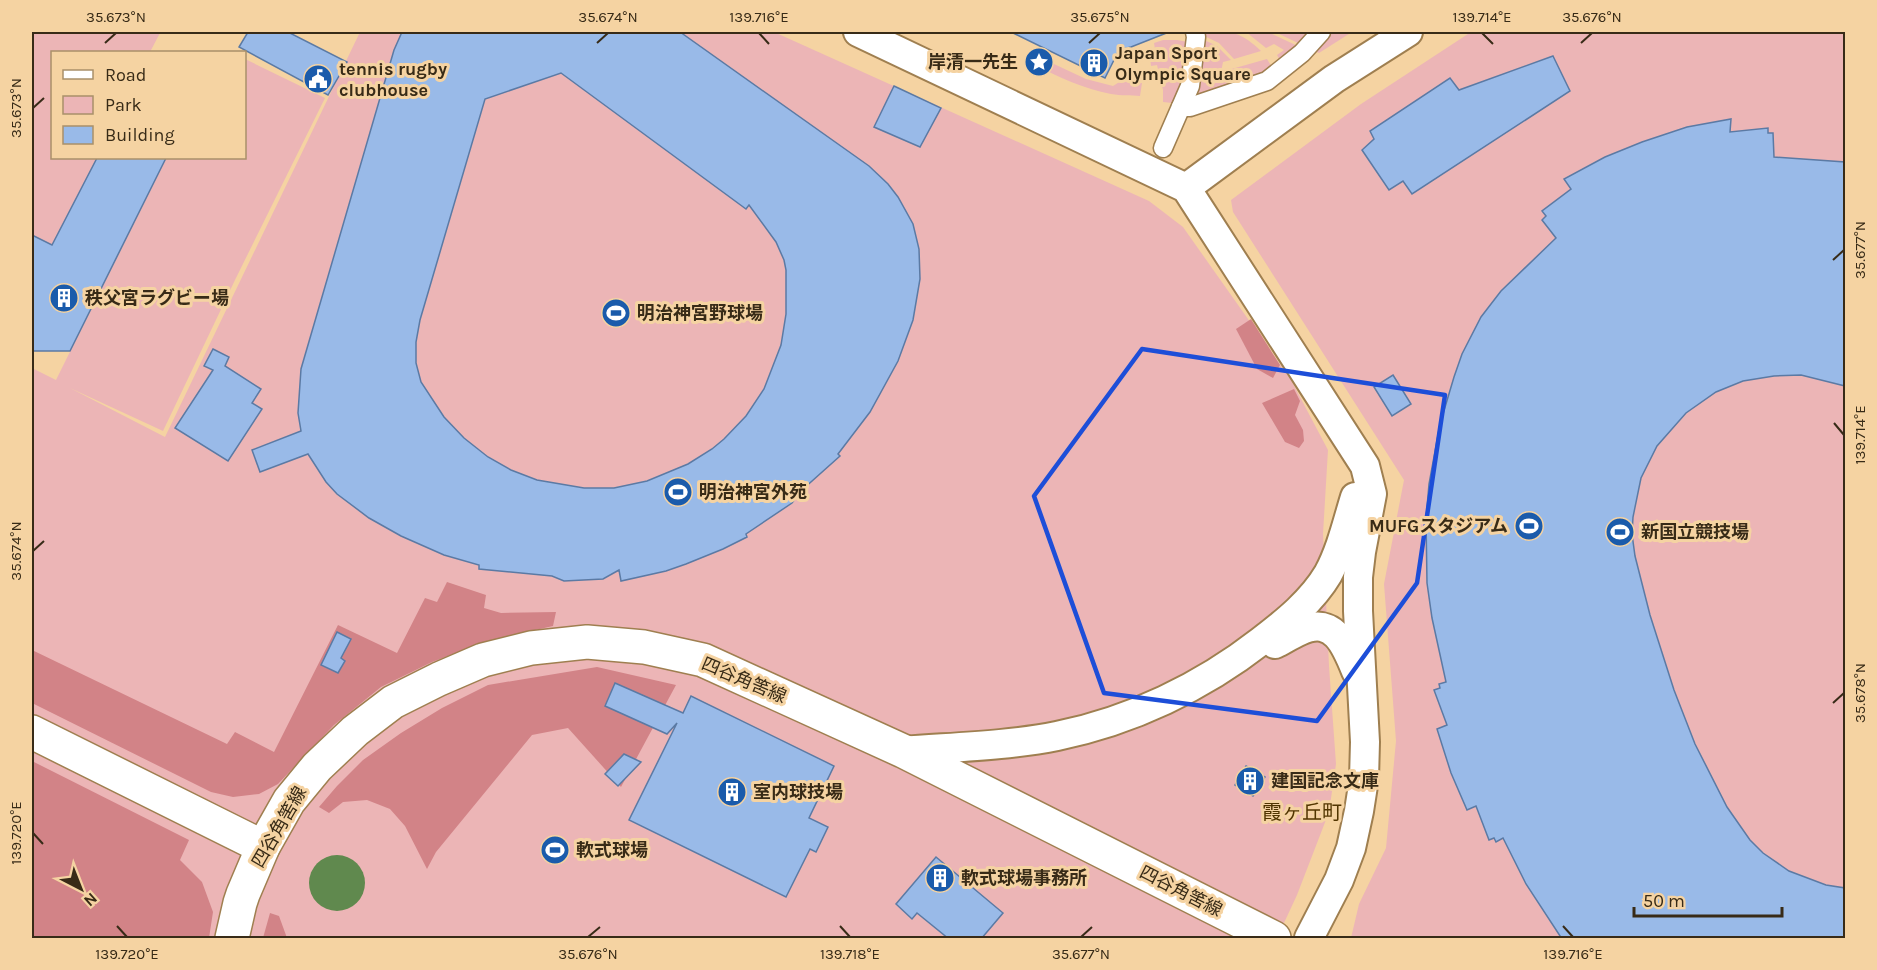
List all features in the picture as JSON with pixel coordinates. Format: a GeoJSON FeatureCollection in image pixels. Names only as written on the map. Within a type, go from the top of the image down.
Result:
{"type":"FeatureCollection","features":[{"type":"Feature","properties":{"kind":"main road","name":"四谷角筈線"},"geometry":{"type":"LineString","coordinates":[[232,939],[240,903],[263,847],[289,801],[317,767],[355,731],[393,702],[438,679],[483,660],[531,648],[587,642],[644,647],[703,660],[903,751],[1274,939]]}},
{"type":"Feature","properties":{"kind":"main road"},"geometry":{"type":"LineString","coordinates":[[32,732],[263,847]]}},
{"type":"Feature","properties":{"kind":"street"},"geometry":{"type":"LineString","coordinates":[[858,32],[1186,188],[1365,466],[1372,494],[1358,577],[1365,742],[1364,779],[1351,848],[1339,880],[1309,939]]}},
{"type":"Feature","properties":{"kind":"street"},"geometry":{"type":"LineString","coordinates":[[1163,148],[1190,86],[1195,32]]}},
{"type":"Feature","properties":{"kind":"street"},"geometry":{"type":"LineString","coordinates":[[1181,107],[1190,107],[1267,81],[1302,53],[1321,32]]}},
{"type":"Feature","properties":{"kind":"street"},"geometry":{"type":"LineString","coordinates":[[1186,188],[1334,80],[1407,32]]}},
{"type":"Feature","properties":{"kind":"street"},"geometry":{"type":"LineString","coordinates":[[1209,678],[1268,636],[1316,592],[1341,546],[1365,466]]}},
{"type":"Feature","properties":{"kind":"street"},"geometry":{"type":"LineString","coordinates":[[903,751],[1007,743],[1057,736],[1096,726],[1140,711],[1299,631],[1318,627],[1326,628],[1341,638],[1361,684]]}},
{"type":"Feature","properties":{"kind":"highlighted area"},"geometry":{"type":"Polygon","coordinates":[[[1142,349],[1445,395],[1417,583],[1317,721],[1104,693],[1034,496],[1142,349]]]}},
{"type":"Feature","properties":{"kind":"green space"},"geometry":{"type":"Polygon","coordinates":[[[32,32],[160,33],[151,51],[51,51],[51,159],[96,159],[52,245],[32,235],[32,32]]]}},
{"type":"Feature","properties":{"kind":"green space","name":"明治神宮外苑"},"geometry":{"type":"Polygon","coordinates":[[[360,32],[774,32],[1149,201],[1183,227],[1291,380],[1328,450],[1323,534],[1336,764],[1329,812],[1297,895],[1277,938],[32,938],[32,368],[56,380],[166,159],[246,159],[246,59],[325,98],[163,431],[70,388],[165,437],[360,32]]]}},
{"type":"Feature","properties":{"kind":"green space"},"geometry":{"type":"Polygon","coordinates":[[[1200,32],[1233,33],[1246,39],[1261,51],[1234,59],[1219,43],[1200,32]]]}},
{"type":"Feature","properties":{"kind":"green space"},"geometry":{"type":"Polygon","coordinates":[[[1246,32],[1268,32],[1302,48],[1282,64],[1277,55],[1284,50],[1274,44],[1266,48],[1246,32]]]}},
{"type":"Feature","properties":{"kind":"green space"},"geometry":{"type":"Polygon","coordinates":[[[1275,32],[1352,32],[1319,53],[1275,32]]]}},
{"type":"Feature","properties":{"kind":"green space","name":"新国立競技場"},"geometry":{"type":"Polygon","coordinates":[[[1471,32],[1845,32],[1845,938],[1351,938],[1359,904],[1386,848],[1396,741],[1384,584],[1404,480],[1233,212],[1231,200],[1361,104],[1471,32]]]}},
{"type":"Feature","properties":{"kind":"green space"},"geometry":{"type":"Polygon","coordinates":[[[1200,38],[1217,46],[1231,60],[1223,62],[1221,72],[1267,59],[1273,69],[1198,96],[1201,71],[1200,38]]]}},
{"type":"Feature","properties":{"kind":"green space"},"geometry":{"type":"Polygon","coordinates":[[[1163,40],[1188,42],[1190,67],[1178,96],[1172,103],[1163,102],[1163,90],[1157,65],[1151,66],[1150,56],[1156,55],[1154,43],[1163,40]]]}},
{"type":"Feature","properties":{"kind":"green space"},"geometry":{"type":"Polygon","coordinates":[[[1039,57],[1086,79],[1113,86],[1121,81],[1142,83],[1140,96],[1111,94],[1072,82],[1035,65],[1039,57]]]}},
{"type":"Feature","properties":{"kind":"shaded area"},"geometry":{"type":"Polygon","coordinates":[[[1251,319],[1280,365],[1273,378],[1257,369],[1236,329],[1251,319]]]}},
{"type":"Feature","properties":{"kind":"shaded area"},"geometry":{"type":"Polygon","coordinates":[[[1294,389],[1300,401],[1295,415],[1303,430],[1304,441],[1299,448],[1285,442],[1262,403],[1294,389]]]}},
{"type":"Feature","properties":{"kind":"shaded area"},"geometry":{"type":"Polygon","coordinates":[[[447,582],[486,595],[484,608],[501,613],[556,612],[553,626],[487,641],[432,662],[381,687],[334,725],[278,784],[259,794],[233,797],[211,792],[32,703],[32,650],[227,744],[235,732],[274,752],[338,625],[397,653],[425,598],[437,602],[447,582]]]}},
{"type":"Feature","properties":{"kind":"shaded area"},"geometry":{"type":"Polygon","coordinates":[[[597,667],[676,685],[621,787],[568,728],[532,735],[436,852],[427,869],[405,826],[390,809],[367,800],[343,802],[329,813],[319,807],[363,760],[442,708],[488,685],[597,667]]]}},
{"type":"Feature","properties":{"kind":"shaded area"},"geometry":{"type":"Polygon","coordinates":[[[32,761],[189,840],[180,860],[202,882],[213,912],[209,938],[32,937],[32,761]]]}},
{"type":"Feature","properties":{"kind":"shaded area"},"geometry":{"type":"Polygon","coordinates":[[[331,855],[343,855],[353,859],[361,867],[365,883],[361,899],[353,907],[343,911],[331,911],[321,907],[313,899],[309,889],[309,877],[313,867],[321,859],[331,855]]]}},
{"type":"Feature","properties":{"kind":"shaded area"},"geometry":{"type":"Polygon","coordinates":[[[270,913],[279,916],[287,938],[263,938],[270,913]]]}},
{"type":"Feature","properties":{"kind":"building","name":"tennis rugby clubhouse"},"geometry":{"type":"Polygon","coordinates":[[[248,32],[288,32],[347,62],[328,95],[239,47],[248,32]]]}},
{"type":"Feature","properties":{"kind":"building"},"geometry":{"type":"Polygon","coordinates":[[[402,32],[680,32],[869,166],[898,197],[913,224],[919,249],[920,279],[913,320],[898,361],[870,412],[838,454],[840,456],[802,490],[792,503],[746,534],[747,537],[666,571],[621,581],[619,570],[603,579],[564,581],[552,576],[479,569],[479,565],[444,555],[401,536],[369,518],[337,494],[326,482],[308,454],[260,472],[252,450],[301,431],[298,413],[301,369],[394,50],[402,32]],[[561,73],[485,99],[420,320],[416,342],[416,363],[421,382],[444,417],[464,438],[488,457],[511,470],[537,480],[584,488],[614,488],[647,481],[688,464],[712,449],[746,416],[764,389],[781,345],[786,314],[784,260],[776,242],[749,205],[746,209],[561,73]]]}},
{"type":"Feature","properties":{"kind":"building","name":"Japan Sport Olympic Square"},"geometry":{"type":"Polygon","coordinates":[[[1011,32],[1169,32],[1119,50],[1105,78],[1011,32]]]}},
{"type":"Feature","properties":{"kind":"building"},"geometry":{"type":"Polygon","coordinates":[[[1553,56],[1570,91],[1412,194],[1403,181],[1389,190],[1362,150],[1374,139],[1370,131],[1450,78],[1459,90],[1553,56]]]}},
{"type":"Feature","properties":{"kind":"building"},"geometry":{"type":"Polygon","coordinates":[[[894,86],[941,108],[920,147],[874,127],[894,86]]]}},
{"type":"Feature","properties":{"kind":"building","name":"MUFGスタジアム"},"geometry":{"type":"Polygon","coordinates":[[[1731,119],[1730,132],[1768,128],[1768,133],[1773,133],[1774,157],[1845,162],[1845,386],[1801,375],[1743,381],[1716,392],[1686,413],[1657,446],[1641,478],[1633,517],[1632,534],[1635,556],[1650,615],[1674,690],[1695,744],[1727,807],[1750,840],[1763,853],[1789,871],[1826,885],[1845,888],[1845,939],[1562,939],[1526,884],[1503,838],[1496,842],[1494,838],[1489,840],[1476,806],[1467,810],[1451,773],[1437,729],[1447,725],[1434,690],[1440,688],[1439,684],[1446,682],[1427,583],[1426,519],[1429,484],[1440,424],[1462,354],[1481,317],[1501,291],[1556,238],[1542,220],[1546,216],[1542,211],[1571,189],[1564,179],[1605,157],[1642,142],[1687,127],[1731,119]]]}},
{"type":"Feature","properties":{"kind":"building","name":"秩父宮ラグビー場"},"geometry":{"type":"Polygon","coordinates":[[[96,159],[166,159],[70,351],[32,351],[32,235],[52,245],[96,159]]]}},
{"type":"Feature","properties":{"kind":"building"},"geometry":{"type":"Polygon","coordinates":[[[213,349],[229,357],[225,366],[261,389],[252,403],[262,409],[228,461],[175,428],[213,370],[204,366],[213,349]]]}},
{"type":"Feature","properties":{"kind":"building"},"geometry":{"type":"Polygon","coordinates":[[[1393,375],[1411,404],[1392,416],[1374,387],[1393,375]]]}},
{"type":"Feature","properties":{"kind":"building"},"geometry":{"type":"Polygon","coordinates":[[[337,632],[351,639],[341,658],[345,661],[338,673],[321,665],[337,632]]]}},
{"type":"Feature","properties":{"kind":"building","name":"室内球技場"},"geometry":{"type":"Polygon","coordinates":[[[615,683],[683,713],[691,696],[834,766],[809,818],[828,827],[816,852],[810,849],[786,897],[629,820],[677,723],[667,734],[605,706],[615,683]]]}},
{"type":"Feature","properties":{"kind":"building"},"geometry":{"type":"Polygon","coordinates":[[[624,754],[641,762],[618,786],[605,774],[624,754]]]}},
{"type":"Feature","properties":{"kind":"building","name":"建国記念文庫"},"geometry":{"type":"Polygon","coordinates":[[[1246,766],[1265,777],[1253,796],[1235,785],[1246,766]]]}},
{"type":"Feature","properties":{"kind":"building","name":"軟式球場事務所"},"geometry":{"type":"Polygon","coordinates":[[[936,857],[1003,913],[981,939],[949,939],[917,913],[912,919],[896,904],[936,857]]]}},
{"type":"Feature","properties":{"kind":"place","name":"岸清一先生"},"geometry":{"type":"Point","coordinates":[1039,62]}},
{"type":"Feature","properties":{"kind":"place","name":"Japan Sport Olympic Square"},"geometry":{"type":"Point","coordinates":[1094,63]}},
{"type":"Feature","properties":{"kind":"place","name":"tennis rugby clubhouse"},"geometry":{"type":"Point","coordinates":[318,79]}},
{"type":"Feature","properties":{"kind":"place","name":"秩父宮ラグビー場"},"geometry":{"type":"Point","coordinates":[64,298]}},
{"type":"Feature","properties":{"kind":"place","name":"明治神宮野球場"},"geometry":{"type":"Point","coordinates":[616,313]}},
{"type":"Feature","properties":{"kind":"place","name":"明治神宮外苑"},"geometry":{"type":"Point","coordinates":[678,492]}},
{"type":"Feature","properties":{"kind":"place","name":"MUFGスタジアム"},"geometry":{"type":"Point","coordinates":[1529,526]}},
{"type":"Feature","properties":{"kind":"place","name":"新国立競技場"},"geometry":{"type":"Point","coordinates":[1620,532]}},
{"type":"Feature","properties":{"kind":"place","name":"建国記念文庫"},"geometry":{"type":"Point","coordinates":[1250,781]}},
{"type":"Feature","properties":{"kind":"place","name":"室内球技場"},"geometry":{"type":"Point","coordinates":[732,792]}},
{"type":"Feature","properties":{"kind":"place","name":"軟式球場"},"geometry":{"type":"Point","coordinates":[555,850]}},
{"type":"Feature","properties":{"kind":"place","name":"軟式球場事務所"},"geometry":{"type":"Point","coordinates":[940,878]}},
{"type":"Feature","properties":{"kind":"district","name":"霞ヶ丘町"},"geometry":{"type":"Point","coordinates":[1302,812]}}]}
